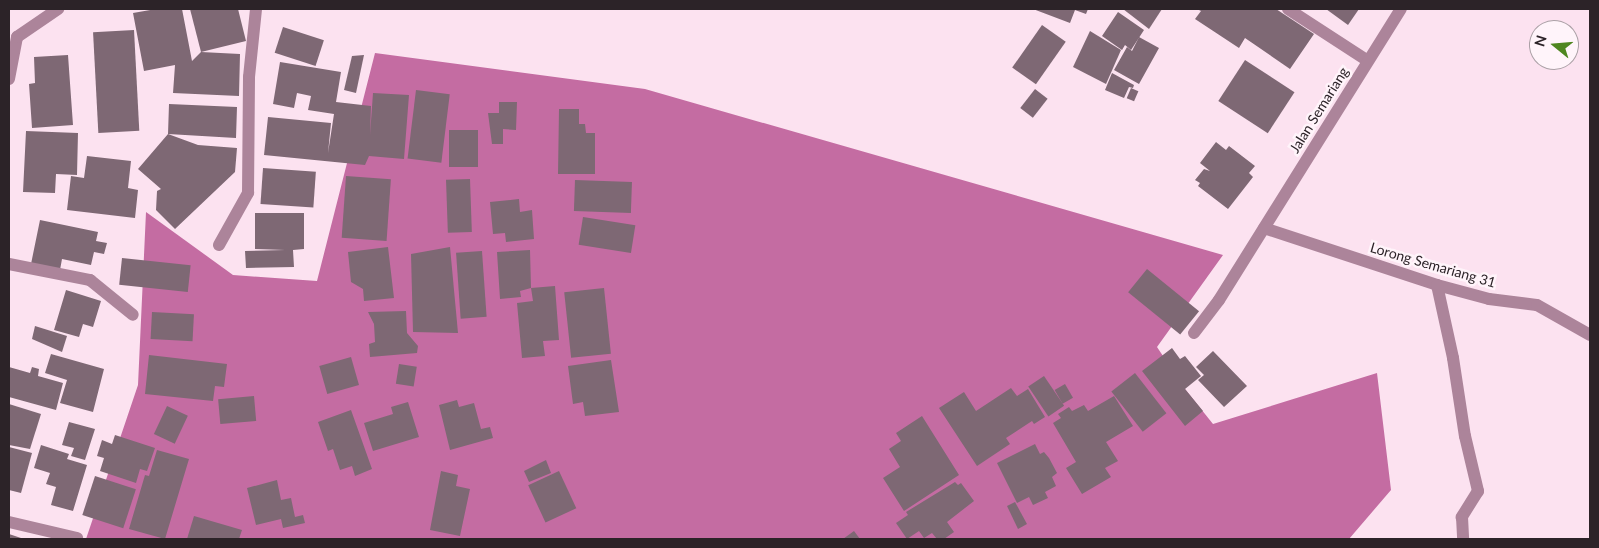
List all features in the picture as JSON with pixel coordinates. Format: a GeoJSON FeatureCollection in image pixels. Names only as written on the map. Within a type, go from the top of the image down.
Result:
{"type":"FeatureCollection","features":[{"type":"Feature","properties":{"kind":"street"},"geometry":{"type":"LineString","coordinates":[[9,79],[16,38],[58,9]]}},
{"type":"Feature","properties":{"kind":"street"},"geometry":{"type":"LineString","coordinates":[[219,245],[248,192],[249,77],[256,9]]}},
{"type":"Feature","properties":{"kind":"street"},"geometry":{"type":"LineString","coordinates":[[1288,9],[1368,60]]}},
{"type":"Feature","properties":{"kind":"street","name":"Jalan Semariang"},"geometry":{"type":"LineString","coordinates":[[1194,333],[1264,228],[1401,9]]}},
{"type":"Feature","properties":{"kind":"street","name":"Lorong Semariang 31"},"geometry":{"type":"LineString","coordinates":[[1264,228],[1437,285],[1490,299],[1537,305],[1590,335]]}},
{"type":"Feature","properties":{"kind":"street"},"geometry":{"type":"LineString","coordinates":[[9,264],[90,280],[133,315]]}},
{"type":"Feature","properties":{"kind":"street"},"geometry":{"type":"LineString","coordinates":[[1437,285],[1453,358],[1464,436],[1478,491],[1462,517],[1463,539]]}},
{"type":"Feature","properties":{"kind":"street"},"geometry":{"type":"LineString","coordinates":[[9,522],[77,538]]}},
{"type":"Feature","properties":{"kind":"shaded area"},"geometry":{"type":"Polygon","coordinates":[[[375,53],[645,89],[1223,255],[1157,347],[1185,389],[1213,424],[1377,373],[1391,490],[1349,539],[86,539],[138,385],[146,212],[233,275],[317,281],[375,53]]]}},
{"type":"Feature","properties":{"kind":"building"},"geometry":{"type":"Polygon","coordinates":[[[156,9],[182,9],[192,61],[201,52],[240,54],[239,96],[173,93],[175,65],[144,71],[133,13],[156,9]]]}},
{"type":"Feature","properties":{"kind":"building"},"geometry":{"type":"Polygon","coordinates":[[[190,9],[238,9],[246,41],[201,52],[190,9]]]}},
{"type":"Feature","properties":{"kind":"building"},"geometry":{"type":"Polygon","coordinates":[[[1033,9],[1088,9],[1086,14],[1075,10],[1070,23],[1033,9]]]}},
{"type":"Feature","properties":{"kind":"building"},"geometry":{"type":"Polygon","coordinates":[[[1123,9],[1162,9],[1149,29],[1123,9]]]}},
{"type":"Feature","properties":{"kind":"building"},"geometry":{"type":"Polygon","coordinates":[[[1197,9],[1276,9],[1314,34],[1290,69],[1245,38],[1239,48],[1195,19],[1201,11],[1197,9]]]}},
{"type":"Feature","properties":{"kind":"building"},"geometry":{"type":"Polygon","coordinates":[[[1326,9],[1359,9],[1348,25],[1326,9]]]}},
{"type":"Feature","properties":{"kind":"building"},"geometry":{"type":"Polygon","coordinates":[[[1118,12],[1144,30],[1131,50],[1125,45],[1122,50],[1102,36],[1118,12]]]}},
{"type":"Feature","properties":{"kind":"building"},"geometry":{"type":"Polygon","coordinates":[[[1042,25],[1066,42],[1036,84],[1012,68],[1042,25]]]}},
{"type":"Feature","properties":{"kind":"building"},"geometry":{"type":"Polygon","coordinates":[[[283,27],[324,40],[316,66],[275,53],[283,27]]]}},
{"type":"Feature","properties":{"kind":"building"},"geometry":{"type":"Polygon","coordinates":[[[134,30],[139,131],[98,133],[93,32],[134,30]]]}},
{"type":"Feature","properties":{"kind":"building"},"geometry":{"type":"Polygon","coordinates":[[[1090,31],[1121,50],[1106,84],[1073,67],[1090,31]]]}},
{"type":"Feature","properties":{"kind":"building"},"geometry":{"type":"Polygon","coordinates":[[[1139,37],[1159,48],[1139,84],[1114,70],[1127,47],[1132,51],[1139,37]]]}},
{"type":"Feature","properties":{"kind":"building"},"geometry":{"type":"Polygon","coordinates":[[[68,55],[73,125],[32,128],[29,84],[35,83],[34,57],[68,55]]]}},
{"type":"Feature","properties":{"kind":"building"},"geometry":{"type":"Polygon","coordinates":[[[364,55],[356,93],[344,90],[352,56],[364,55]]]}},
{"type":"Feature","properties":{"kind":"building"},"geometry":{"type":"Polygon","coordinates":[[[1245,60],[1294,92],[1268,133],[1218,101],[1245,60]]]}},
{"type":"Feature","properties":{"kind":"building"},"geometry":{"type":"Polygon","coordinates":[[[280,62],[341,72],[336,102],[371,106],[370,135],[373,93],[409,95],[404,159],[369,156],[365,165],[264,155],[268,117],[331,123],[328,153],[334,114],[308,110],[311,96],[297,93],[294,108],[273,104],[280,62]]]}},
{"type":"Feature","properties":{"kind":"building"},"geometry":{"type":"Polygon","coordinates":[[[1112,73],[1134,85],[1133,88],[1129,87],[1124,98],[1105,90],[1112,73]]]}},
{"type":"Feature","properties":{"kind":"building"},"geometry":{"type":"Polygon","coordinates":[[[1131,88],[1138,91],[1134,101],[1127,98],[1131,88]]]}},
{"type":"Feature","properties":{"kind":"building"},"geometry":{"type":"Polygon","coordinates":[[[1035,89],[1048,99],[1033,118],[1020,108],[1035,89]]]}},
{"type":"Feature","properties":{"kind":"building"},"geometry":{"type":"Polygon","coordinates":[[[416,90],[450,94],[441,163],[408,158],[416,90]]]}},
{"type":"Feature","properties":{"kind":"building"},"geometry":{"type":"Polygon","coordinates":[[[499,102],[517,102],[516,130],[503,129],[503,144],[492,144],[488,113],[499,113],[499,102]]]}},
{"type":"Feature","properties":{"kind":"building"},"geometry":{"type":"Polygon","coordinates":[[[169,104],[237,107],[236,138],[168,134],[169,104]]]}},
{"type":"Feature","properties":{"kind":"building"},"geometry":{"type":"Polygon","coordinates":[[[559,109],[579,109],[579,124],[585,124],[586,133],[595,133],[595,174],[558,174],[559,109]]]}},
{"type":"Feature","properties":{"kind":"building"},"geometry":{"type":"Polygon","coordinates":[[[449,130],[478,130],[478,167],[449,167],[449,130]]]}},
{"type":"Feature","properties":{"kind":"building"},"geometry":{"type":"Polygon","coordinates":[[[26,131],[78,133],[77,175],[56,174],[55,193],[23,192],[26,131]]]}},
{"type":"Feature","properties":{"kind":"building"},"geometry":{"type":"Polygon","coordinates":[[[168,134],[198,145],[237,148],[235,172],[175,229],[156,210],[157,191],[161,189],[138,169],[168,134]]]}},
{"type":"Feature","properties":{"kind":"building"},"geometry":{"type":"Polygon","coordinates":[[[1216,142],[1226,150],[1229,146],[1255,166],[1249,173],[1253,177],[1228,209],[1198,186],[1200,183],[1195,180],[1204,169],[1210,171],[1200,163],[1216,142]]]}},
{"type":"Feature","properties":{"kind":"building"},"geometry":{"type":"Polygon","coordinates":[[[87,156],[131,161],[128,188],[138,190],[135,218],[67,210],[71,176],[84,178],[87,156]]]}},
{"type":"Feature","properties":{"kind":"building"},"geometry":{"type":"Polygon","coordinates":[[[263,168],[316,172],[313,208],[260,204],[263,168]]]}},
{"type":"Feature","properties":{"kind":"building"},"geometry":{"type":"Polygon","coordinates":[[[346,176],[391,179],[387,241],[342,238],[346,176]]]}},
{"type":"Feature","properties":{"kind":"building"},"geometry":{"type":"Polygon","coordinates":[[[470,179],[472,232],[448,233],[446,180],[470,179]]]}},
{"type":"Feature","properties":{"kind":"building"},"geometry":{"type":"Polygon","coordinates":[[[575,180],[632,182],[631,213],[574,211],[575,180]]]}},
{"type":"Feature","properties":{"kind":"building"},"geometry":{"type":"Polygon","coordinates":[[[519,199],[520,212],[532,210],[534,239],[506,242],[505,233],[493,234],[490,202],[519,199]]]}},
{"type":"Feature","properties":{"kind":"building"},"geometry":{"type":"Polygon","coordinates":[[[255,213],[304,213],[304,249],[293,250],[294,267],[246,268],[245,251],[285,250],[255,249],[255,213]]]}},
{"type":"Feature","properties":{"kind":"building"},"geometry":{"type":"Polygon","coordinates":[[[583,217],[635,225],[631,253],[579,245],[583,217]]]}},
{"type":"Feature","properties":{"kind":"building"},"geometry":{"type":"Polygon","coordinates":[[[40,220],[98,232],[96,241],[107,243],[104,254],[94,252],[91,265],[62,259],[60,270],[31,264],[40,220]]]}},
{"type":"Feature","properties":{"kind":"building"},"geometry":{"type":"Polygon","coordinates":[[[388,247],[394,298],[364,301],[363,289],[351,282],[348,252],[388,247]]]}},
{"type":"Feature","properties":{"kind":"building"},"geometry":{"type":"Polygon","coordinates":[[[450,247],[458,333],[413,332],[411,254],[450,247]]]}},
{"type":"Feature","properties":{"kind":"building"},"geometry":{"type":"Polygon","coordinates":[[[530,250],[531,288],[520,291],[521,297],[500,299],[497,252],[530,250]]]}},
{"type":"Feature","properties":{"kind":"building"},"geometry":{"type":"Polygon","coordinates":[[[482,251],[487,317],[461,319],[456,253],[482,251]]]}},
{"type":"Feature","properties":{"kind":"building"},"geometry":{"type":"Polygon","coordinates":[[[122,258],[191,265],[188,292],[119,285],[122,258]]]}},
{"type":"Feature","properties":{"kind":"building"},"geometry":{"type":"Polygon","coordinates":[[[1147,269],[1199,311],[1180,334],[1128,292],[1147,269]]]}},
{"type":"Feature","properties":{"kind":"building"},"geometry":{"type":"Polygon","coordinates":[[[555,286],[559,340],[543,341],[545,356],[522,358],[517,303],[533,301],[531,288],[555,286]]]}},
{"type":"Feature","properties":{"kind":"building"},"geometry":{"type":"Polygon","coordinates":[[[604,288],[611,354],[571,358],[564,292],[604,288]]]}},
{"type":"Feature","properties":{"kind":"building"},"geometry":{"type":"Polygon","coordinates":[[[66,290],[101,301],[93,327],[83,324],[79,337],[54,330],[66,290]]]}},
{"type":"Feature","properties":{"kind":"building"},"geometry":{"type":"Polygon","coordinates":[[[406,311],[407,333],[418,346],[417,353],[370,357],[369,344],[375,342],[374,324],[368,312],[406,311]]]}},
{"type":"Feature","properties":{"kind":"building"},"geometry":{"type":"Polygon","coordinates":[[[152,312],[194,314],[193,341],[151,339],[152,312]]]}},
{"type":"Feature","properties":{"kind":"building"},"geometry":{"type":"Polygon","coordinates":[[[35,326],[67,336],[62,352],[32,339],[35,326]]]}},
{"type":"Feature","properties":{"kind":"building"},"geometry":{"type":"Polygon","coordinates":[[[1172,348],[1180,359],[1185,356],[1201,376],[1185,389],[1203,411],[1185,426],[1142,371],[1172,348]]]}},
{"type":"Feature","properties":{"kind":"building"},"geometry":{"type":"Polygon","coordinates":[[[1213,351],[1247,386],[1224,407],[1198,380],[1204,375],[1196,367],[1213,351]]]}},
{"type":"Feature","properties":{"kind":"building"},"geometry":{"type":"Polygon","coordinates":[[[51,354],[104,369],[93,412],[60,403],[67,380],[45,373],[51,354]]]}},
{"type":"Feature","properties":{"kind":"building"},"geometry":{"type":"Polygon","coordinates":[[[149,355],[227,364],[224,387],[215,386],[213,401],[145,394],[149,355]]]}},
{"type":"Feature","properties":{"kind":"building"},"geometry":{"type":"Polygon","coordinates":[[[351,357],[359,385],[327,394],[319,366],[351,357]]]}},
{"type":"Feature","properties":{"kind":"building"},"geometry":{"type":"Polygon","coordinates":[[[611,360],[619,412],[585,416],[583,402],[573,404],[568,366],[611,360]]]}},
{"type":"Feature","properties":{"kind":"building"},"geometry":{"type":"Polygon","coordinates":[[[399,364],[417,367],[414,387],[396,384],[399,364]]]}},
{"type":"Feature","properties":{"kind":"building"},"geometry":{"type":"Polygon","coordinates":[[[9,367],[30,373],[32,367],[39,369],[38,376],[63,383],[56,410],[9,397],[9,367]]]}},
{"type":"Feature","properties":{"kind":"building"},"geometry":{"type":"Polygon","coordinates":[[[1135,373],[1166,413],[1143,432],[1111,391],[1135,373]]]}},
{"type":"Feature","properties":{"kind":"building"},"geometry":{"type":"Polygon","coordinates":[[[1044,376],[1064,406],[1048,416],[1028,387],[1044,376]]]}},
{"type":"Feature","properties":{"kind":"building"},"geometry":{"type":"Polygon","coordinates":[[[1065,384],[1073,398],[1063,404],[1055,390],[1065,384]]]}},
{"type":"Feature","properties":{"kind":"building"},"geometry":{"type":"Polygon","coordinates":[[[1011,388],[1017,396],[1028,389],[1045,417],[1034,424],[1032,421],[1006,438],[1010,444],[977,466],[939,408],[964,392],[976,411],[1011,388]]]}},
{"type":"Feature","properties":{"kind":"building"},"geometry":{"type":"Polygon","coordinates":[[[254,396],[256,421],[220,424],[218,399],[254,396]]]}},
{"type":"Feature","properties":{"kind":"building"},"geometry":{"type":"Polygon","coordinates":[[[1114,396],[1133,426],[1106,442],[1118,461],[1105,468],[1111,477],[1082,494],[1066,468],[1076,462],[1053,423],[1061,418],[1058,414],[1069,407],[1072,411],[1084,405],[1088,411],[1114,396]]]}},
{"type":"Feature","properties":{"kind":"building"},"geometry":{"type":"Polygon","coordinates":[[[457,400],[459,407],[474,403],[481,429],[490,427],[493,438],[450,450],[439,405],[457,400]]]}},
{"type":"Feature","properties":{"kind":"building"},"geometry":{"type":"Polygon","coordinates":[[[408,402],[419,437],[373,451],[364,423],[393,414],[391,407],[408,402]]]}},
{"type":"Feature","properties":{"kind":"building"},"geometry":{"type":"Polygon","coordinates":[[[9,404],[41,414],[30,449],[9,445],[9,404]]]}},
{"type":"Feature","properties":{"kind":"building"},"geometry":{"type":"Polygon","coordinates":[[[167,406],[188,416],[175,444],[154,434],[167,406]]]}},
{"type":"Feature","properties":{"kind":"building"},"geometry":{"type":"Polygon","coordinates":[[[351,410],[372,469],[355,476],[352,466],[340,470],[333,449],[328,451],[318,422],[351,410]]]}},
{"type":"Feature","properties":{"kind":"building"},"geometry":{"type":"Polygon","coordinates":[[[922,416],[959,475],[904,511],[883,478],[900,467],[889,449],[901,441],[896,433],[922,416]]]}},
{"type":"Feature","properties":{"kind":"building"},"geometry":{"type":"Polygon","coordinates":[[[69,422],[95,429],[85,460],[71,456],[74,448],[62,445],[69,422]]]}},
{"type":"Feature","properties":{"kind":"building"},"geometry":{"type":"Polygon","coordinates":[[[115,435],[155,448],[147,471],[140,469],[136,483],[100,471],[104,458],[97,456],[102,440],[112,444],[115,435]]]}},
{"type":"Feature","properties":{"kind":"building"},"geometry":{"type":"Polygon","coordinates":[[[1035,444],[1040,454],[1044,452],[1049,458],[1057,473],[1052,477],[1056,486],[1045,492],[1048,498],[1033,505],[1029,497],[1017,503],[997,463],[1035,444]]]}},
{"type":"Feature","properties":{"kind":"building"},"geometry":{"type":"Polygon","coordinates":[[[41,445],[69,454],[67,459],[87,465],[73,511],[51,505],[56,487],[46,484],[50,473],[34,468],[41,445]]]}},
{"type":"Feature","properties":{"kind":"building"},"geometry":{"type":"Polygon","coordinates":[[[9,447],[32,453],[21,493],[9,490],[9,447]]]}},
{"type":"Feature","properties":{"kind":"building"},"geometry":{"type":"Polygon","coordinates":[[[157,450],[189,459],[165,539],[129,529],[145,475],[149,476],[157,450]]]}},
{"type":"Feature","properties":{"kind":"building"},"geometry":{"type":"Polygon","coordinates":[[[546,460],[551,473],[529,482],[524,471],[546,460]]]}},
{"type":"Feature","properties":{"kind":"building"},"geometry":{"type":"Polygon","coordinates":[[[441,471],[458,475],[456,486],[470,489],[460,536],[430,530],[441,471]]]}},
{"type":"Feature","properties":{"kind":"building"},"geometry":{"type":"Polygon","coordinates":[[[559,471],[576,508],[546,523],[528,485],[559,471]]]}},
{"type":"Feature","properties":{"kind":"building"},"geometry":{"type":"Polygon","coordinates":[[[95,476],[136,489],[123,528],[82,515],[95,476]]]}},
{"type":"Feature","properties":{"kind":"building"},"geometry":{"type":"Polygon","coordinates":[[[277,480],[281,500],[291,498],[295,517],[303,515],[305,523],[283,528],[281,519],[256,525],[247,488],[277,480]]]}},
{"type":"Feature","properties":{"kind":"building"},"geometry":{"type":"Polygon","coordinates":[[[955,482],[958,485],[961,483],[974,501],[947,522],[954,532],[944,539],[937,539],[932,533],[924,538],[919,531],[907,539],[896,523],[908,515],[906,512],[955,482]]]}},
{"type":"Feature","properties":{"kind":"building"},"geometry":{"type":"Polygon","coordinates":[[[1015,502],[1027,524],[1018,529],[1007,506],[1015,502]]]}},
{"type":"Feature","properties":{"kind":"building"},"geometry":{"type":"Polygon","coordinates":[[[194,516],[242,530],[239,539],[187,539],[194,516]]]}},
{"type":"Feature","properties":{"kind":"building"},"geometry":{"type":"Polygon","coordinates":[[[854,531],[860,539],[843,539],[854,531]]]}},
{"type":"Feature","properties":{"kind":"building"},"geometry":{"type":"Polygon","coordinates":[[[9,534],[24,539],[9,539],[9,534]]]}}]}
